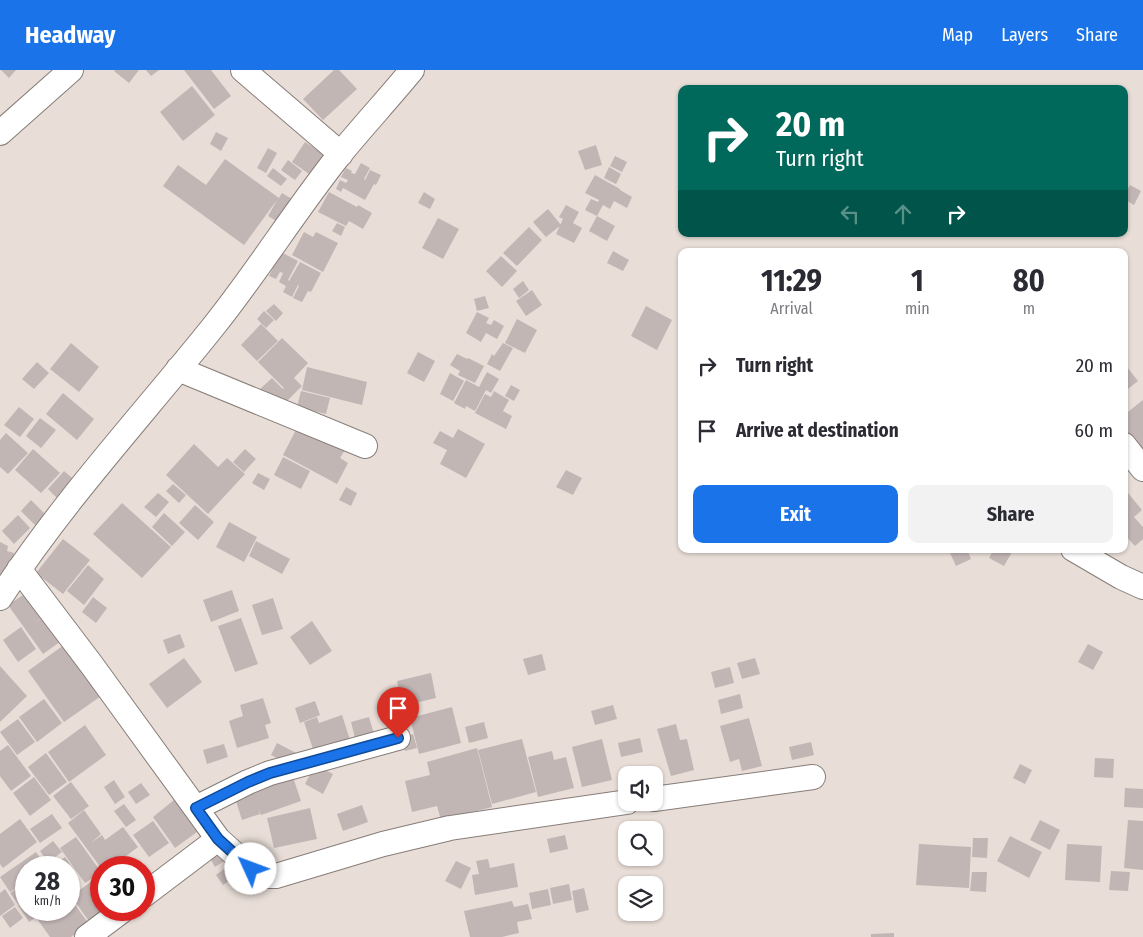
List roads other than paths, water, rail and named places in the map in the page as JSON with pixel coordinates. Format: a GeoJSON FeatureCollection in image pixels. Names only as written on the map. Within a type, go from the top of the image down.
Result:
{"type":"FeatureCollection","features":[{"type":"Feature","properties":{"kind":"street"},"geometry":{"type":"LineString","coordinates":[[0,133],[72,70]]}},
{"type":"Feature","properties":{"kind":"street"},"geometry":{"type":"LineString","coordinates":[[243,70],[341,154]]}},
{"type":"Feature","properties":{"kind":"street"},"geometry":{"type":"LineString","coordinates":[[0,598],[19,569],[72,498],[213,327],[341,154],[412,70]]}},
{"type":"Feature","properties":{"kind":"street"},"geometry":{"type":"LineString","coordinates":[[178,369],[365,446]]}},
{"type":"Feature","properties":{"kind":"street"},"geometry":{"type":"LineString","coordinates":[[1128,450],[1143,469]]}},
{"type":"Feature","properties":{"kind":"street"},"geometry":{"type":"LineString","coordinates":[[1080,553],[1121,577],[1143,586]]}},
{"type":"Feature","properties":{"kind":"street"},"geometry":{"type":"LineString","coordinates":[[19,569],[91,664],[218,839],[251,869],[262,876],[276,876],[383,844],[450,828],[618,803]]}},
{"type":"Feature","properties":{"kind":"street"},"geometry":{"type":"LineString","coordinates":[[196,808],[270,773],[398,738]]}},
{"type":"Feature","properties":{"kind":"street"},"geometry":{"type":"LineString","coordinates":[[663,798],[813,777]]}},
{"type":"Feature","properties":{"kind":"street"},"geometry":{"type":"LineString","coordinates":[[155,887],[218,839]]}},
{"type":"Feature","properties":{"kind":"street"},"geometry":{"type":"LineString","coordinates":[[88,937],[109,921]]}}]}
